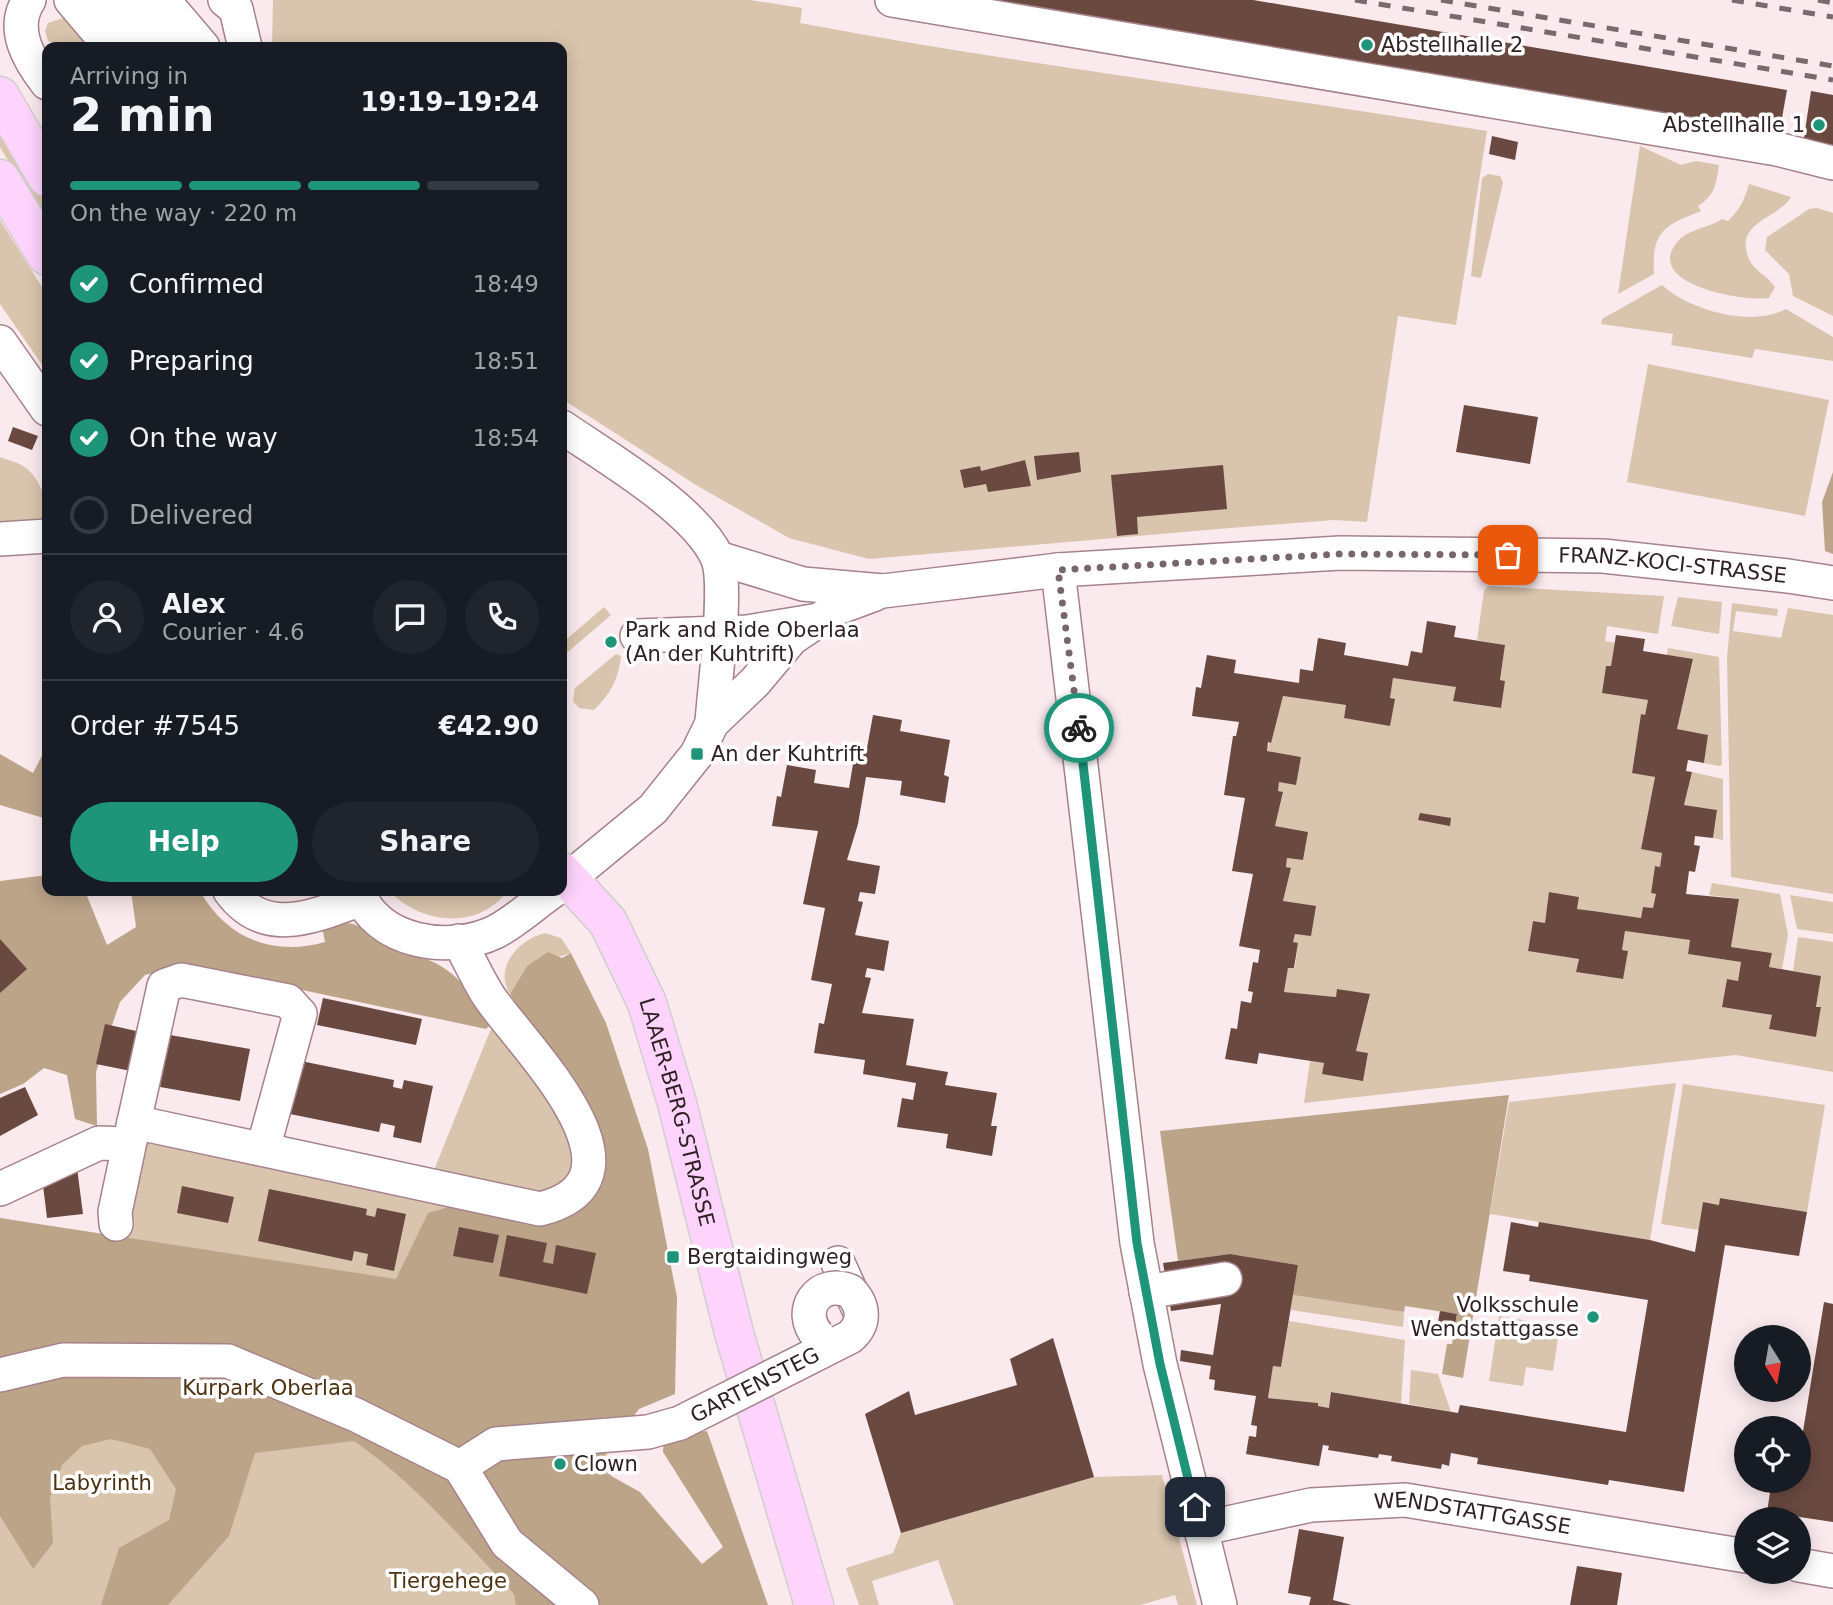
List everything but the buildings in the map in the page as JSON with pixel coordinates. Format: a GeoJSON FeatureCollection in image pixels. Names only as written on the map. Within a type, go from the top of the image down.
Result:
{"type":"FeatureCollection","features":[{"type":"Feature","properties":{"kind":"main road"},"geometry":{"type":"LineString","coordinates":[[0,96],[42,168]]}},
{"type":"Feature","properties":{"kind":"main road"},"geometry":{"type":"LineString","coordinates":[[0,180],[42,248]]}},
{"type":"Feature","properties":{"kind":"main road","name":"LAAER-BERG-STRASSE"},"geometry":{"type":"LineString","coordinates":[[567,881],[608,922],[647,1003],[677,1103],[734,1333],[814,1605]]}},
{"type":"Feature","properties":{"kind":"street"},"geometry":{"type":"LineString","coordinates":[[29,0],[23,16],[23,45],[41,68]]}},
{"type":"Feature","properties":{"kind":"street"},"geometry":{"type":"LineString","coordinates":[[71,0],[107,42]]}},
{"type":"Feature","properties":{"kind":"street"},"geometry":{"type":"LineString","coordinates":[[107,0],[140,42]]}},
{"type":"Feature","properties":{"kind":"street"},"geometry":{"type":"LineString","coordinates":[[135,0],[168,42]]}},
{"type":"Feature","properties":{"kind":"street"},"geometry":{"type":"LineString","coordinates":[[163,0],[199,42]]}},
{"type":"Feature","properties":{"kind":"street"},"geometry":{"type":"LineString","coordinates":[[225,0],[236,9],[244,42]]}},
{"type":"Feature","properties":{"kind":"street"},"geometry":{"type":"LineString","coordinates":[[892,0],[1763,146],[1833,163]]}},
{"type":"Feature","properties":{"kind":"street"},"geometry":{"type":"LineString","coordinates":[[0,342],[42,402]]}},
{"type":"Feature","properties":{"kind":"street"},"geometry":{"type":"LineString","coordinates":[[567,431],[695,525],[718,558]]}},
{"type":"Feature","properties":{"kind":"street"},"geometry":{"type":"LineString","coordinates":[[0,539],[42,534]]}},
{"type":"Feature","properties":{"kind":"street","name":"FRANZ-KOCI-STRASSE"},"geometry":{"type":"LineString","coordinates":[[712,723],[722,595],[718,558],[803,584],[883,591],[1058,570],[1340,554],[1615,557],[1833,583]]}},
{"type":"Feature","properties":{"kind":"street"},"geometry":{"type":"LineString","coordinates":[[1058,570],[1137,1243],[1200,1529],[1220,1605]]}},
{"type":"Feature","properties":{"kind":"street","name":"FRANZ-KOCI-STRASSE"},"geometry":{"type":"LineString","coordinates":[[567,872],[653,810],[697,754],[712,723],[755,682],[792,638],[816,620],[883,591]]}},
{"type":"Feature","properties":{"kind":"street","name":"FRANZ-KOCI-STRASSE"},"geometry":{"type":"LineString","coordinates":[[718,632],[758,630],[816,620]]}},
{"type":"Feature","properties":{"kind":"street"},"geometry":{"type":"LineString","coordinates":[[637,636],[718,632]]}},
{"type":"Feature","properties":{"kind":"street"},"geometry":{"type":"LineString","coordinates":[[235,896],[260,917],[280,922],[302,919],[358,896]]}},
{"type":"Feature","properties":{"kind":"street","name":"FRANZ-KOCI-STRASSE"},"geometry":{"type":"LineString","coordinates":[[361,896],[374,915],[409,938],[459,941],[495,932],[538,896]]}},
{"type":"Feature","properties":{"kind":"street"},"geometry":{"type":"LineString","coordinates":[[0,1189],[99,1143],[131,1133],[263,1149],[540,1209],[562,1204],[576,1194],[585,1182],[589,1165],[582,1129],[553,1075],[490,997],[459,941]]}},
{"type":"Feature","properties":{"kind":"street"},"geometry":{"type":"LineString","coordinates":[[116,1224],[115,1212],[164,986],[181,980],[288,1001],[300,1014],[263,1149]]}},
{"type":"Feature","properties":{"kind":"street","name":"GARTENSTEG"},"geometry":{"type":"LineString","coordinates":[[460,1467],[496,1444],[604,1437],[670,1426],[850,1337],[856,1331],[862,1317],[858,1302],[850,1291],[829,1289],[816,1295],[811,1302],[808,1318],[818,1336],[828,1341],[841,1340],[853,1336],[860,1325],[858,1303],[838,1263]]}},
{"type":"Feature","properties":{"kind":"street"},"geometry":{"type":"LineString","coordinates":[[1146,1292],[1225,1279]]}},
{"type":"Feature","properties":{"kind":"street"},"geometry":{"type":"LineString","coordinates":[[0,1375],[63,1360],[228,1361],[356,1415],[460,1467],[507,1543],[582,1605]]}},
{"type":"Feature","properties":{"kind":"street","name":"WENDSTATTGASSE"},"geometry":{"type":"LineString","coordinates":[[1200,1529],[1311,1505],[1405,1500],[1734,1554]]}},
{"type":"Feature","properties":{"kind":"street"},"geometry":{"type":"LineString","coordinates":[[1811,1567],[1833,1571]]}},
{"type":"Feature","properties":{"kind":"green space"},"geometry":{"type":"Polygon","coordinates":[[[273,0],[750,0],[802,8],[800,23],[1057,66],[1487,131],[1456,325],[1398,316],[1367,522],[1334,520],[869,559],[789,538],[696,485],[567,402],[567,42],[272,42],[273,0]]]}},
{"type":"Feature","properties":{"kind":"green space"},"geometry":{"type":"Polygon","coordinates":[[[66,17],[87,42],[48,41],[45,31],[48,23],[66,17]]]}},
{"type":"Feature","properties":{"kind":"green space"},"geometry":{"type":"Polygon","coordinates":[[[0,123],[42,195],[42,217],[0,147],[0,123]]]}},
{"type":"Feature","properties":{"kind":"green space"},"geometry":{"type":"Polygon","coordinates":[[[1640,146],[1681,165],[1696,161],[1719,165],[1714,189],[1698,206],[1701,211],[1670,225],[1658,238],[1654,274],[1618,294],[1640,146]]]}},
{"type":"Feature","properties":{"kind":"green space"},"geometry":{"type":"Polygon","coordinates":[[[1488,174],[1500,176],[1503,182],[1481,278],[1471,276],[1482,178],[1488,174]]]}},
{"type":"Feature","properties":{"kind":"green space"},"geometry":{"type":"Polygon","coordinates":[[[1749,184],[1791,197],[1777,211],[1759,222],[1747,237],[1746,247],[1751,263],[1775,287],[1769,298],[1739,297],[1700,287],[1684,279],[1673,269],[1670,256],[1682,237],[1722,219],[1728,221],[1741,204],[1749,184]]]}},
{"type":"Feature","properties":{"kind":"green space"},"geometry":{"type":"Polygon","coordinates":[[[1817,208],[1833,213],[1833,316],[1793,296],[1789,274],[1765,250],[1767,237],[1809,209],[1817,208]]]}},
{"type":"Feature","properties":{"kind":"green space"},"geometry":{"type":"Polygon","coordinates":[[[0,220],[42,287],[42,365],[0,304],[0,220]]]}},
{"type":"Feature","properties":{"kind":"green space"},"geometry":{"type":"Polygon","coordinates":[[[1662,285],[1688,302],[1721,314],[1756,317],[1786,309],[1833,337],[1833,361],[1755,349],[1752,358],[1671,345],[1673,334],[1601,324],[1602,319],[1662,285]]]}},
{"type":"Feature","properties":{"kind":"green space"},"geometry":{"type":"Polygon","coordinates":[[[1648,364],[1829,400],[1805,516],[1627,482],[1648,364]]]}},
{"type":"Feature","properties":{"kind":"green space"},"geometry":{"type":"Polygon","coordinates":[[[0,457],[23,466],[40,485],[42,521],[0,531],[0,457]]]}},
{"type":"Feature","properties":{"kind":"green space"},"geometry":{"type":"Polygon","coordinates":[[[1833,472],[1833,554],[1825,551],[1822,502],[1833,472]]]}},
{"type":"Feature","properties":{"kind":"green space"},"geometry":{"type":"Polygon","coordinates":[[[1488,586],[1664,596],[1658,634],[1607,626],[1605,641],[1615,643],[1611,666],[1606,666],[1602,692],[1648,700],[1645,715],[1641,715],[1632,772],[1655,777],[1641,849],[1662,853],[1660,867],[1655,866],[1651,893],[1656,894],[1653,908],[1643,907],[1641,918],[1577,909],[1579,897],[1550,892],[1545,923],[1533,921],[1528,950],[1579,959],[1576,972],[1622,979],[1627,951],[1622,950],[1625,931],[1690,940],[1688,954],[1741,962],[1738,981],[1727,980],[1722,1007],[1772,1015],[1770,1029],[1816,1037],[1821,1008],[1816,1007],[1821,976],[1793,971],[1798,937],[1833,942],[1833,1072],[1736,1055],[1304,1103],[1310,1061],[1324,1063],[1322,1074],[1363,1080],[1368,1053],[1356,1051],[1370,995],[1338,989],[1336,997],[1284,992],[1288,968],[1295,968],[1298,944],[1293,942],[1295,934],[1283,901],[1291,869],[1286,867],[1287,858],[1303,860],[1308,832],[1275,826],[1283,793],[1278,791],[1279,782],[1296,784],[1301,757],[1267,751],[1283,696],[1346,705],[1344,718],[1390,725],[1394,699],[1390,698],[1393,678],[1456,687],[1454,701],[1500,708],[1505,681],[1500,680],[1505,645],[1477,640],[1484,591],[1488,586]]]}},
{"type":"Feature","properties":{"kind":"green space"},"geometry":{"type":"Polygon","coordinates":[[[1678,597],[1722,602],[1719,634],[1671,626],[1678,597]]]}},
{"type":"Feature","properties":{"kind":"green space"},"geometry":{"type":"Polygon","coordinates":[[[1732,603],[1778,609],[1777,616],[1736,611],[1733,631],[1781,638],[1788,608],[1833,615],[1833,894],[1731,877],[1727,658],[1732,603]]]}},
{"type":"Feature","properties":{"kind":"green space"},"geometry":{"type":"Polygon","coordinates":[[[604,607],[611,615],[567,653],[567,639],[604,607]]]}},
{"type":"Feature","properties":{"kind":"green space"},"geometry":{"type":"Polygon","coordinates":[[[1668,648],[1719,657],[1722,765],[1704,763],[1708,735],[1677,729],[1693,660],[1667,655],[1668,648]]]}},
{"type":"Feature","properties":{"kind":"green space"},"geometry":{"type":"Polygon","coordinates":[[[616,654],[621,656],[620,664],[616,679],[605,698],[594,710],[579,708],[573,701],[575,688],[616,654]]]}},
{"type":"Feature","properties":{"kind":"green space"},"geometry":{"type":"Polygon","coordinates":[[[0,754],[33,773],[42,756],[42,818],[0,805],[0,754]]]}},
{"type":"Feature","properties":{"kind":"green space"},"geometry":{"type":"Polygon","coordinates":[[[1692,772],[1723,779],[1723,840],[1713,838],[1717,810],[1684,805],[1692,772]]]}},
{"type":"Feature","properties":{"kind":"green space"},"geometry":{"type":"Polygon","coordinates":[[[42,876],[42,896],[87,896],[107,945],[136,927],[132,896],[203,896],[223,921],[237,932],[269,945],[306,946],[325,942],[322,926],[353,924],[390,947],[426,959],[447,970],[464,986],[492,1023],[486,1029],[185,965],[145,975],[120,1002],[96,1072],[97,1126],[75,1119],[67,1075],[44,1068],[23,1084],[0,1094],[0,881],[42,876]]]}},
{"type":"Feature","properties":{"kind":"green space"},"geometry":{"type":"Polygon","coordinates":[[[1712,883],[1780,894],[1788,935],[1782,969],[1769,967],[1772,953],[1731,947],[1739,899],[1709,895],[1712,883]]]}},
{"type":"Feature","properties":{"kind":"green space"},"geometry":{"type":"Polygon","coordinates":[[[1790,895],[1833,902],[1833,934],[1797,929],[1790,895]]]}},
{"type":"Feature","properties":{"kind":"green space"},"geometry":{"type":"Polygon","coordinates":[[[395,896],[502,896],[481,913],[449,918],[417,911],[395,896]]]}},
{"type":"Feature","properties":{"kind":"green space"},"geometry":{"type":"Polygon","coordinates":[[[545,933],[561,938],[571,953],[527,966],[510,994],[505,974],[511,956],[526,941],[545,933]]]}},
{"type":"Feature","properties":{"kind":"green space","name":"Kurpark Oberlaa"},"geometry":{"type":"Polygon","coordinates":[[[548,952],[562,958],[571,953],[606,1023],[648,1149],[677,1297],[675,1394],[639,1409],[595,1467],[640,1492],[702,1564],[723,1547],[663,1452],[664,1437],[707,1431],[768,1605],[516,1605],[514,1594],[438,1513],[398,1475],[354,1441],[255,1453],[229,1536],[168,1605],[101,1605],[119,1548],[169,1520],[176,1489],[150,1449],[111,1439],[82,1446],[62,1465],[50,1497],[53,1543],[33,1569],[0,1516],[0,1218],[396,1279],[428,1213],[459,1204],[563,1217],[583,1208],[602,1185],[605,1166],[602,1140],[592,1112],[576,1084],[539,1039],[510,994],[527,966],[548,952]]]}},
{"type":"Feature","properties":{"kind":"green space","name":"Kurpark Oberlaa"},"geometry":{"type":"Polygon","coordinates":[[[543,980],[618,1105],[604,1437],[618,1512],[714,1605],[0,1605],[0,1218],[112,1237],[146,1138],[422,1200],[490,1031],[543,980]]]}},
{"type":"Feature","properties":{"kind":"green space"},"geometry":{"type":"Polygon","coordinates":[[[1676,1083],[1650,1240],[1490,1214],[1509,1102],[1676,1083]]]}},
{"type":"Feature","properties":{"kind":"green space"},"geometry":{"type":"Polygon","coordinates":[[[1683,1084],[1825,1105],[1807,1212],[1721,1198],[1719,1205],[1703,1202],[1699,1230],[1661,1224],[1683,1084]]]}},
{"type":"Feature","properties":{"kind":"green space"},"geometry":{"type":"Polygon","coordinates":[[[1509,1095],[1463,1378],[1442,1374],[1447,1344],[1452,1344],[1457,1314],[1405,1306],[1404,1312],[1293,1295],[1298,1265],[1230,1254],[1178,1261],[1160,1131],[1509,1095]]]}},
{"type":"Feature","properties":{"kind":"green space"},"geometry":{"type":"Polygon","coordinates":[[[1293,1295],[1404,1312],[1403,1327],[1291,1310],[1293,1295]]]}},
{"type":"Feature","properties":{"kind":"green space"},"geometry":{"type":"Polygon","coordinates":[[[1499,1316],[1560,1326],[1553,1371],[1526,1367],[1523,1386],[1489,1381],[1499,1316]]]}},
{"type":"Feature","properties":{"kind":"green space"},"geometry":{"type":"Polygon","coordinates":[[[1289,1321],[1405,1340],[1401,1404],[1332,1392],[1329,1408],[1318,1406],[1318,1403],[1268,1398],[1273,1366],[1281,1367],[1289,1321]]]}},
{"type":"Feature","properties":{"kind":"green space"},"geometry":{"type":"Polygon","coordinates":[[[1411,1370],[1438,1374],[1451,1412],[1409,1404],[1411,1370]]]}},
{"type":"Feature","properties":{"kind":"green space"},"geometry":{"type":"Polygon","coordinates":[[[1162,1475],[1197,1605],[1178,1605],[1175,1595],[1140,1605],[954,1605],[938,1560],[872,1581],[879,1605],[859,1605],[846,1568],[893,1553],[901,1533],[1094,1477],[1162,1475]]]}},
{"type":"Feature","properties":{"kind":"railway"},"geometry":{"type":"LineString","coordinates":[[1355,0],[1833,80]]}},
{"type":"Feature","properties":{"kind":"railway"},"geometry":{"type":"LineString","coordinates":[[1441,0],[1833,66]]}},
{"type":"Feature","properties":{"kind":"railway"},"geometry":{"type":"LineString","coordinates":[[1732,0],[1833,17]]}},
{"type":"Feature","properties":{"kind":"railway"},"geometry":{"type":"LineString","coordinates":[[1818,0],[1833,3]]}},
{"type":"Feature","properties":{"kind":"way so far"},"geometry":{"type":"LineString","coordinates":[[1079,728],[1058,570],[1244,557],[1340,554],[1508,555]]}},
{"type":"Feature","properties":{"kind":"place","name":"Abstellhalle 2"},"geometry":{"type":"Point","coordinates":[1367,45]}},
{"type":"Feature","properties":{"kind":"place","name":"Abstellhalle 1"},"geometry":{"type":"Point","coordinates":[1819,125]}},
{"type":"Feature","properties":{"kind":"place","name":"Park and Ride Oberlaa (An der Kuhtrift)"},"geometry":{"type":"Point","coordinates":[611,642]}},
{"type":"Feature","properties":{"kind":"place","name":"An der Kuhtrift"},"geometry":{"type":"Point","coordinates":[697,754]}},
{"type":"Feature","properties":{"kind":"place","name":"Bergtaidingweg"},"geometry":{"type":"Point","coordinates":[673,1257]}},
{"type":"Feature","properties":{"kind":"place","name":"Volksschule Wendstattgasse"},"geometry":{"type":"Point","coordinates":[1593,1317]}},
{"type":"Feature","properties":{"kind":"place","name":"Clown"},"geometry":{"type":"Point","coordinates":[560,1464]}},
{"type":"Feature","properties":{"kind":"route"},"geometry":{"type":"LineString","coordinates":[[1079,728],[1137,1243],[1160,1364],[1195,1507]]}},
{"type":"Feature","properties":{"kind":"park label","name":"Labyrinth"},"geometry":{"type":"Point","coordinates":[102,1483]}},
{"type":"Feature","properties":{"kind":"park label","name":"Tiergehege"},"geometry":{"type":"Point","coordinates":[448,1581]}}]}
